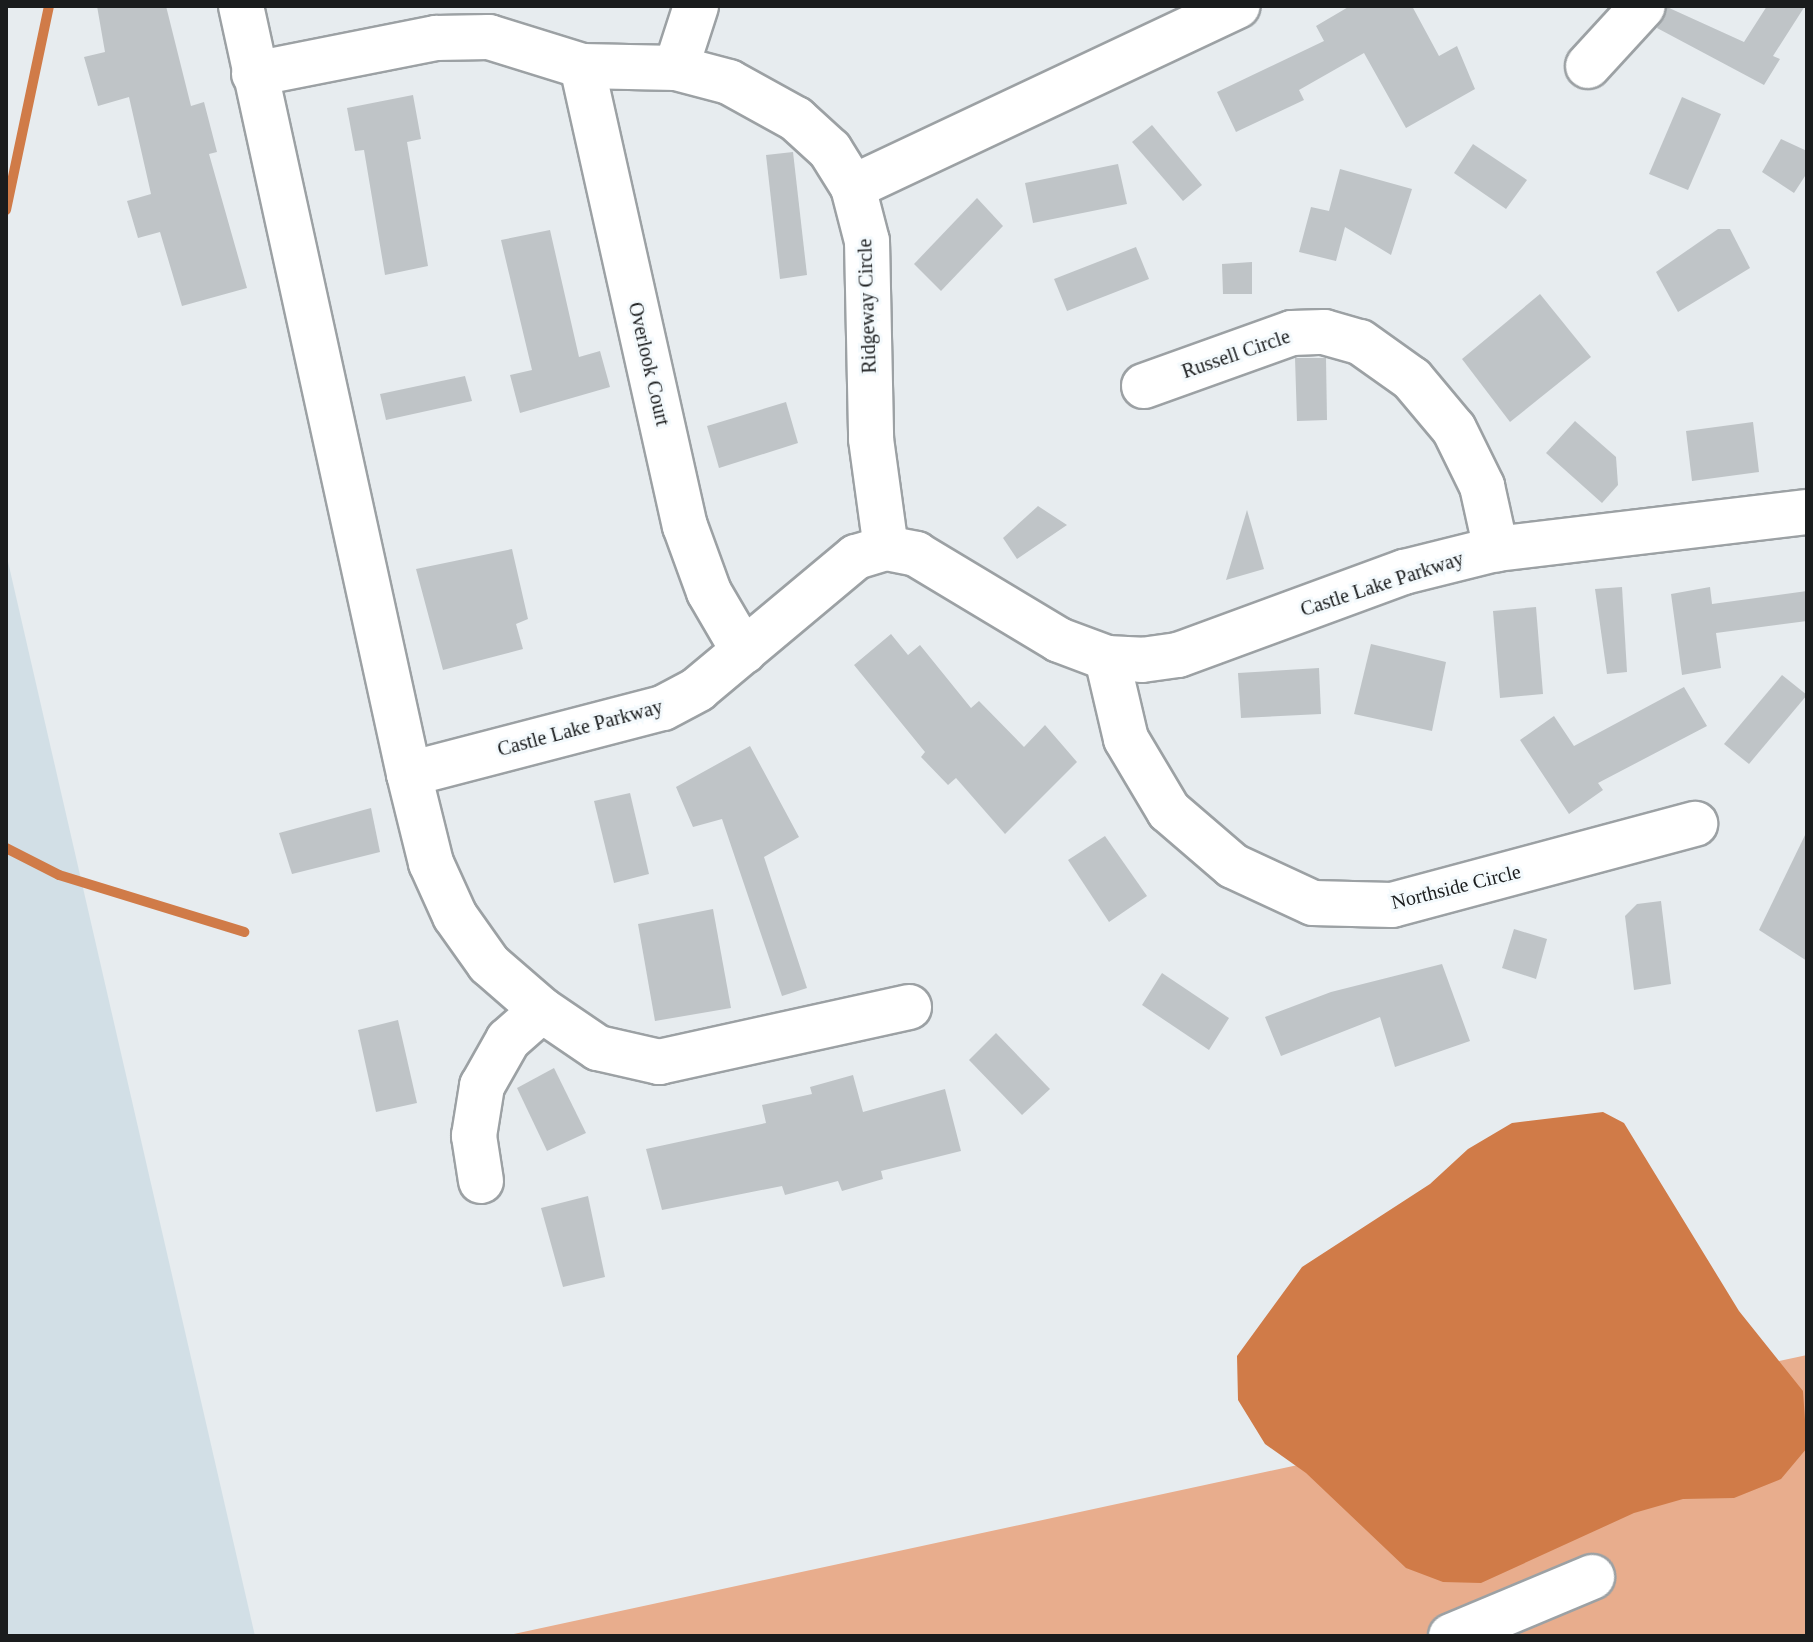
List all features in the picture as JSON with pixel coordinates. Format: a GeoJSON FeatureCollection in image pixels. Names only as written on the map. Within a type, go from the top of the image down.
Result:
{"type":"FeatureCollection","features":[{"type":"Feature","properties":{"kind":"street"},"geometry":{"type":"LineString","coordinates":[[241,6],[409,774],[431,863],[455,916],[489,964],[542,1010],[598,1048],[659,1062],[909,1007]]}},
{"type":"Feature","properties":{"kind":"street"},"geometry":{"type":"LineString","coordinates":[[676,68],[696,6]]}},
{"type":"Feature","properties":{"kind":"street"},"geometry":{"type":"LineString","coordinates":[[853,187],[1237,6]]}},
{"type":"Feature","properties":{"kind":"street"},"geometry":{"type":"LineString","coordinates":[[1588,66],[1643,6]]}},
{"type":"Feature","properties":{"kind":"street","name":"Ridgeway Circle"},"geometry":{"type":"LineString","coordinates":[[254,74],[436,38],[485,22],[582,66],[676,68],[729,82],[796,119],[830,150],[853,187],[867,241],[871,439],[886,548]]}},
{"type":"Feature","properties":{"kind":"street","name":"Overlook Court"},"geometry":{"type":"LineString","coordinates":[[582,66],[685,526],[709,592],[744,652]]}},
{"type":"Feature","properties":{"kind":"street","name":"Russell Circle"},"geometry":{"type":"LineString","coordinates":[[1144,386],[1292,333],[1324,332],[1360,342],[1412,379],[1454,429],[1482,486],[1496,549]]}},
{"type":"Feature","properties":{"kind":"street","name":"Castle Lake Parkway"},"geometry":{"type":"LineString","coordinates":[[1107,658],[1178,655],[1404,572],[1496,549],[1807,512]]}},
{"type":"Feature","properties":{"kind":"street"},"geometry":{"type":"LineString","coordinates":[[886,548],[916,554],[1018,616],[1107,658]]}},
{"type":"Feature","properties":{"kind":"street","name":"Castle Lake Parkway"},"geometry":{"type":"LineString","coordinates":[[409,774],[663,708],[698,689],[856,557],[886,548]]}},
{"type":"Feature","properties":{"kind":"street","name":"Northside Circle"},"geometry":{"type":"LineString","coordinates":[[1107,658],[1126,739],[1169,811],[1233,866],[1313,903],[1392,905],[1695,824]]}},
{"type":"Feature","properties":{"kind":"street"},"geometry":{"type":"LineString","coordinates":[[481,1181],[474,1136],[482,1086],[508,1040],[542,1010]]}},
{"type":"Feature","properties":{"kind":"street"},"geometry":{"type":"LineString","coordinates":[[1451,1636],[1592,1577]]}},
{"type":"Feature","properties":{"kind":"shaded area"},"geometry":{"type":"Polygon","coordinates":[[[6,553],[255,1636],[6,1636],[6,553]]]}},
{"type":"Feature","properties":{"kind":"shaded area"},"geometry":{"type":"Polygon","coordinates":[[[1603,1112],[1624,1123],[1739,1311],[1803,1391],[1807,1448],[1781,1479],[1734,1498],[1683,1499],[1634,1513],[1481,1583],[1443,1582],[1406,1568],[1306,1473],[1265,1444],[1238,1400],[1237,1356],[1302,1267],[1430,1184],[1468,1149],[1512,1123],[1603,1112]]]}},
{"type":"Feature","properties":{"kind":"shaded area"},"geometry":{"type":"Polygon","coordinates":[[[1807,1355],[1807,1636],[505,1636],[1807,1355]]]}},
{"type":"Feature","properties":{"kind":"building"},"geometry":{"type":"Polygon","coordinates":[[[97,6],[166,6],[191,106],[204,102],[217,152],[209,154],[247,288],[182,306],[160,232],[138,238],[127,201],[151,194],[129,97],[98,106],[84,57],[105,52],[97,6]]]}},
{"type":"Feature","properties":{"kind":"building"},"geometry":{"type":"Polygon","coordinates":[[[1350,6],[1412,6],[1439,56],[1457,46],[1475,89],[1406,128],[1364,53],[1299,90],[1304,100],[1236,132],[1217,92],[1324,41],[1316,26],[1350,6]]]}},
{"type":"Feature","properties":{"kind":"building"},"geometry":{"type":"Polygon","coordinates":[[[1767,6],[1805,6],[1773,56],[1780,59],[1764,85],[1657,28],[1667,7],[1744,42],[1767,6]]]}},
{"type":"Feature","properties":{"kind":"building"},"geometry":{"type":"Polygon","coordinates":[[[413,95],[421,139],[407,142],[428,266],[385,275],[364,150],[355,151],[347,108],[413,95]]]}},
{"type":"Feature","properties":{"kind":"building"},"geometry":{"type":"Polygon","coordinates":[[[1682,97],[1721,114],[1688,190],[1649,174],[1682,97]]]}},
{"type":"Feature","properties":{"kind":"building"},"geometry":{"type":"Polygon","coordinates":[[[1152,125],[1202,185],[1183,201],[1132,142],[1152,125]]]}},
{"type":"Feature","properties":{"kind":"building"},"geometry":{"type":"Polygon","coordinates":[[[1781,139],[1807,151],[1807,173],[1794,193],[1762,172],[1781,139]]]}},
{"type":"Feature","properties":{"kind":"building"},"geometry":{"type":"Polygon","coordinates":[[[1473,144],[1527,180],[1506,209],[1454,173],[1473,144]]]}},
{"type":"Feature","properties":{"kind":"building"},"geometry":{"type":"Polygon","coordinates":[[[793,152],[807,275],[780,279],[766,155],[793,152]]]}},
{"type":"Feature","properties":{"kind":"building"},"geometry":{"type":"Polygon","coordinates":[[[1118,164],[1127,204],[1033,223],[1025,183],[1118,164]]]}},
{"type":"Feature","properties":{"kind":"building"},"geometry":{"type":"Polygon","coordinates":[[[1340,169],[1412,189],[1391,255],[1345,227],[1336,261],[1299,252],[1311,207],[1329,211],[1340,169]]]}},
{"type":"Feature","properties":{"kind":"building"},"geometry":{"type":"Polygon","coordinates":[[[977,198],[1003,226],[941,291],[914,264],[977,198]]]}},
{"type":"Feature","properties":{"kind":"building"},"geometry":{"type":"Polygon","coordinates":[[[1718,229],[1730,229],[1750,268],[1678,312],[1656,272],[1718,229]]]}},
{"type":"Feature","properties":{"kind":"building"},"geometry":{"type":"Polygon","coordinates":[[[550,230],[579,357],[600,351],[610,387],[520,413],[510,375],[532,370],[501,240],[550,230]]]}},
{"type":"Feature","properties":{"kind":"building"},"geometry":{"type":"Polygon","coordinates":[[[1136,247],[1149,279],[1067,311],[1054,279],[1136,247]]]}},
{"type":"Feature","properties":{"kind":"building"},"geometry":{"type":"Polygon","coordinates":[[[1252,262],[1252,294],[1223,294],[1222,264],[1252,262]]]}},
{"type":"Feature","properties":{"kind":"building"},"geometry":{"type":"Polygon","coordinates":[[[1540,294],[1591,357],[1510,422],[1462,359],[1540,294]]]}},
{"type":"Feature","properties":{"kind":"building"},"geometry":{"type":"Polygon","coordinates":[[[1295,358],[1326,358],[1327,420],[1297,421],[1295,358]]]}},
{"type":"Feature","properties":{"kind":"building"},"geometry":{"type":"Polygon","coordinates":[[[465,376],[472,401],[386,420],[380,394],[465,376]]]}},
{"type":"Feature","properties":{"kind":"building"},"geometry":{"type":"Polygon","coordinates":[[[786,402],[798,443],[719,468],[707,426],[786,402]]]}},
{"type":"Feature","properties":{"kind":"building"},"geometry":{"type":"Polygon","coordinates":[[[1575,421],[1616,457],[1618,485],[1602,503],[1546,453],[1575,421]]]}},
{"type":"Feature","properties":{"kind":"building"},"geometry":{"type":"Polygon","coordinates":[[[1753,422],[1759,472],[1692,481],[1686,431],[1753,422]]]}},
{"type":"Feature","properties":{"kind":"building"},"geometry":{"type":"Polygon","coordinates":[[[1038,506],[1067,525],[1017,559],[1003,538],[1038,506]]]}},
{"type":"Feature","properties":{"kind":"building"},"geometry":{"type":"Polygon","coordinates":[[[1247,510],[1264,569],[1226,580],[1247,510]]]}},
{"type":"Feature","properties":{"kind":"building"},"geometry":{"type":"Polygon","coordinates":[[[512,549],[528,619],[516,624],[523,649],[443,670],[416,569],[512,549]]]}},
{"type":"Feature","properties":{"kind":"building"},"geometry":{"type":"Polygon","coordinates":[[[1622,587],[1627,672],[1607,674],[1595,589],[1622,587]]]}},
{"type":"Feature","properties":{"kind":"building"},"geometry":{"type":"Polygon","coordinates":[[[1710,587],[1712,604],[1807,591],[1807,621],[1716,633],[1721,668],[1682,675],[1671,594],[1710,587]]]}},
{"type":"Feature","properties":{"kind":"building"},"geometry":{"type":"Polygon","coordinates":[[[1536,607],[1543,694],[1500,698],[1493,611],[1536,607]]]}},
{"type":"Feature","properties":{"kind":"building"},"geometry":{"type":"Polygon","coordinates":[[[891,634],[908,655],[920,645],[971,708],[979,701],[1024,747],[1045,725],[1077,762],[1005,834],[956,778],[948,785],[921,757],[925,752],[854,665],[891,634]]]}},
{"type":"Feature","properties":{"kind":"building"},"geometry":{"type":"Polygon","coordinates":[[[1371,644],[1446,662],[1432,731],[1354,714],[1371,644]]]}},
{"type":"Feature","properties":{"kind":"building"},"geometry":{"type":"Polygon","coordinates":[[[1319,668],[1321,714],[1241,718],[1238,673],[1319,668]]]}},
{"type":"Feature","properties":{"kind":"building"},"geometry":{"type":"Polygon","coordinates":[[[1782,675],[1807,695],[1749,764],[1724,744],[1782,675]]]}},
{"type":"Feature","properties":{"kind":"building"},"geometry":{"type":"Polygon","coordinates":[[[1684,687],[1707,726],[1598,783],[1603,790],[1569,814],[1520,740],[1554,716],[1574,746],[1684,687]]]}},
{"type":"Feature","properties":{"kind":"building"},"geometry":{"type":"Polygon","coordinates":[[[750,746],[799,837],[764,857],[807,988],[782,996],[722,819],[693,827],[676,787],[750,746]]]}},
{"type":"Feature","properties":{"kind":"building"},"geometry":{"type":"Polygon","coordinates":[[[630,793],[649,874],[614,883],[594,801],[630,793]]]}},
{"type":"Feature","properties":{"kind":"building"},"geometry":{"type":"Polygon","coordinates":[[[371,808],[380,852],[292,874],[279,833],[371,808]]]}},
{"type":"Feature","properties":{"kind":"building"},"geometry":{"type":"Polygon","coordinates":[[[1807,831],[1807,961],[1759,930],[1807,831]]]}},
{"type":"Feature","properties":{"kind":"building"},"geometry":{"type":"Polygon","coordinates":[[[1105,836],[1147,896],[1109,922],[1068,860],[1105,836]]]}},
{"type":"Feature","properties":{"kind":"building"},"geometry":{"type":"Polygon","coordinates":[[[1661,901],[1671,984],[1634,990],[1625,916],[1637,904],[1661,901]]]}},
{"type":"Feature","properties":{"kind":"building"},"geometry":{"type":"Polygon","coordinates":[[[713,909],[731,1008],[655,1021],[638,924],[713,909]]]}},
{"type":"Feature","properties":{"kind":"building"},"geometry":{"type":"Polygon","coordinates":[[[1514,929],[1547,939],[1536,979],[1502,968],[1514,929]]]}},
{"type":"Feature","properties":{"kind":"building"},"geometry":{"type":"Polygon","coordinates":[[[1442,964],[1470,1041],[1395,1067],[1380,1017],[1281,1056],[1265,1017],[1331,992],[1442,964]]]}},
{"type":"Feature","properties":{"kind":"building"},"geometry":{"type":"Polygon","coordinates":[[[1162,973],[1229,1018],[1209,1050],[1142,1005],[1162,973]]]}},
{"type":"Feature","properties":{"kind":"building"},"geometry":{"type":"Polygon","coordinates":[[[398,1020],[417,1103],[376,1112],[358,1030],[398,1020]]]}},
{"type":"Feature","properties":{"kind":"building"},"geometry":{"type":"Polygon","coordinates":[[[996,1033],[1050,1089],[1022,1115],[969,1060],[996,1033]]]}},
{"type":"Feature","properties":{"kind":"building"},"geometry":{"type":"Polygon","coordinates":[[[554,1068],[586,1133],[547,1151],[517,1088],[554,1068]]]}},
{"type":"Feature","properties":{"kind":"building"},"geometry":{"type":"Polygon","coordinates":[[[853,1075],[863,1112],[945,1089],[961,1151],[881,1171],[883,1179],[842,1191],[838,1181],[785,1195],[782,1186],[662,1210],[646,1149],[766,1123],[762,1105],[812,1094],[810,1087],[853,1075]]]}},
{"type":"Feature","properties":{"kind":"building"},"geometry":{"type":"Polygon","coordinates":[[[588,1196],[605,1277],[563,1287],[541,1208],[588,1196]]]}},
{"type":"Feature","properties":{"kind":"waterway"},"geometry":{"type":"LineString","coordinates":[[6,210],[49,6]]}},
{"type":"Feature","properties":{"kind":"waterway"},"geometry":{"type":"LineString","coordinates":[[6,848],[59,875],[244,932]]}}]}
